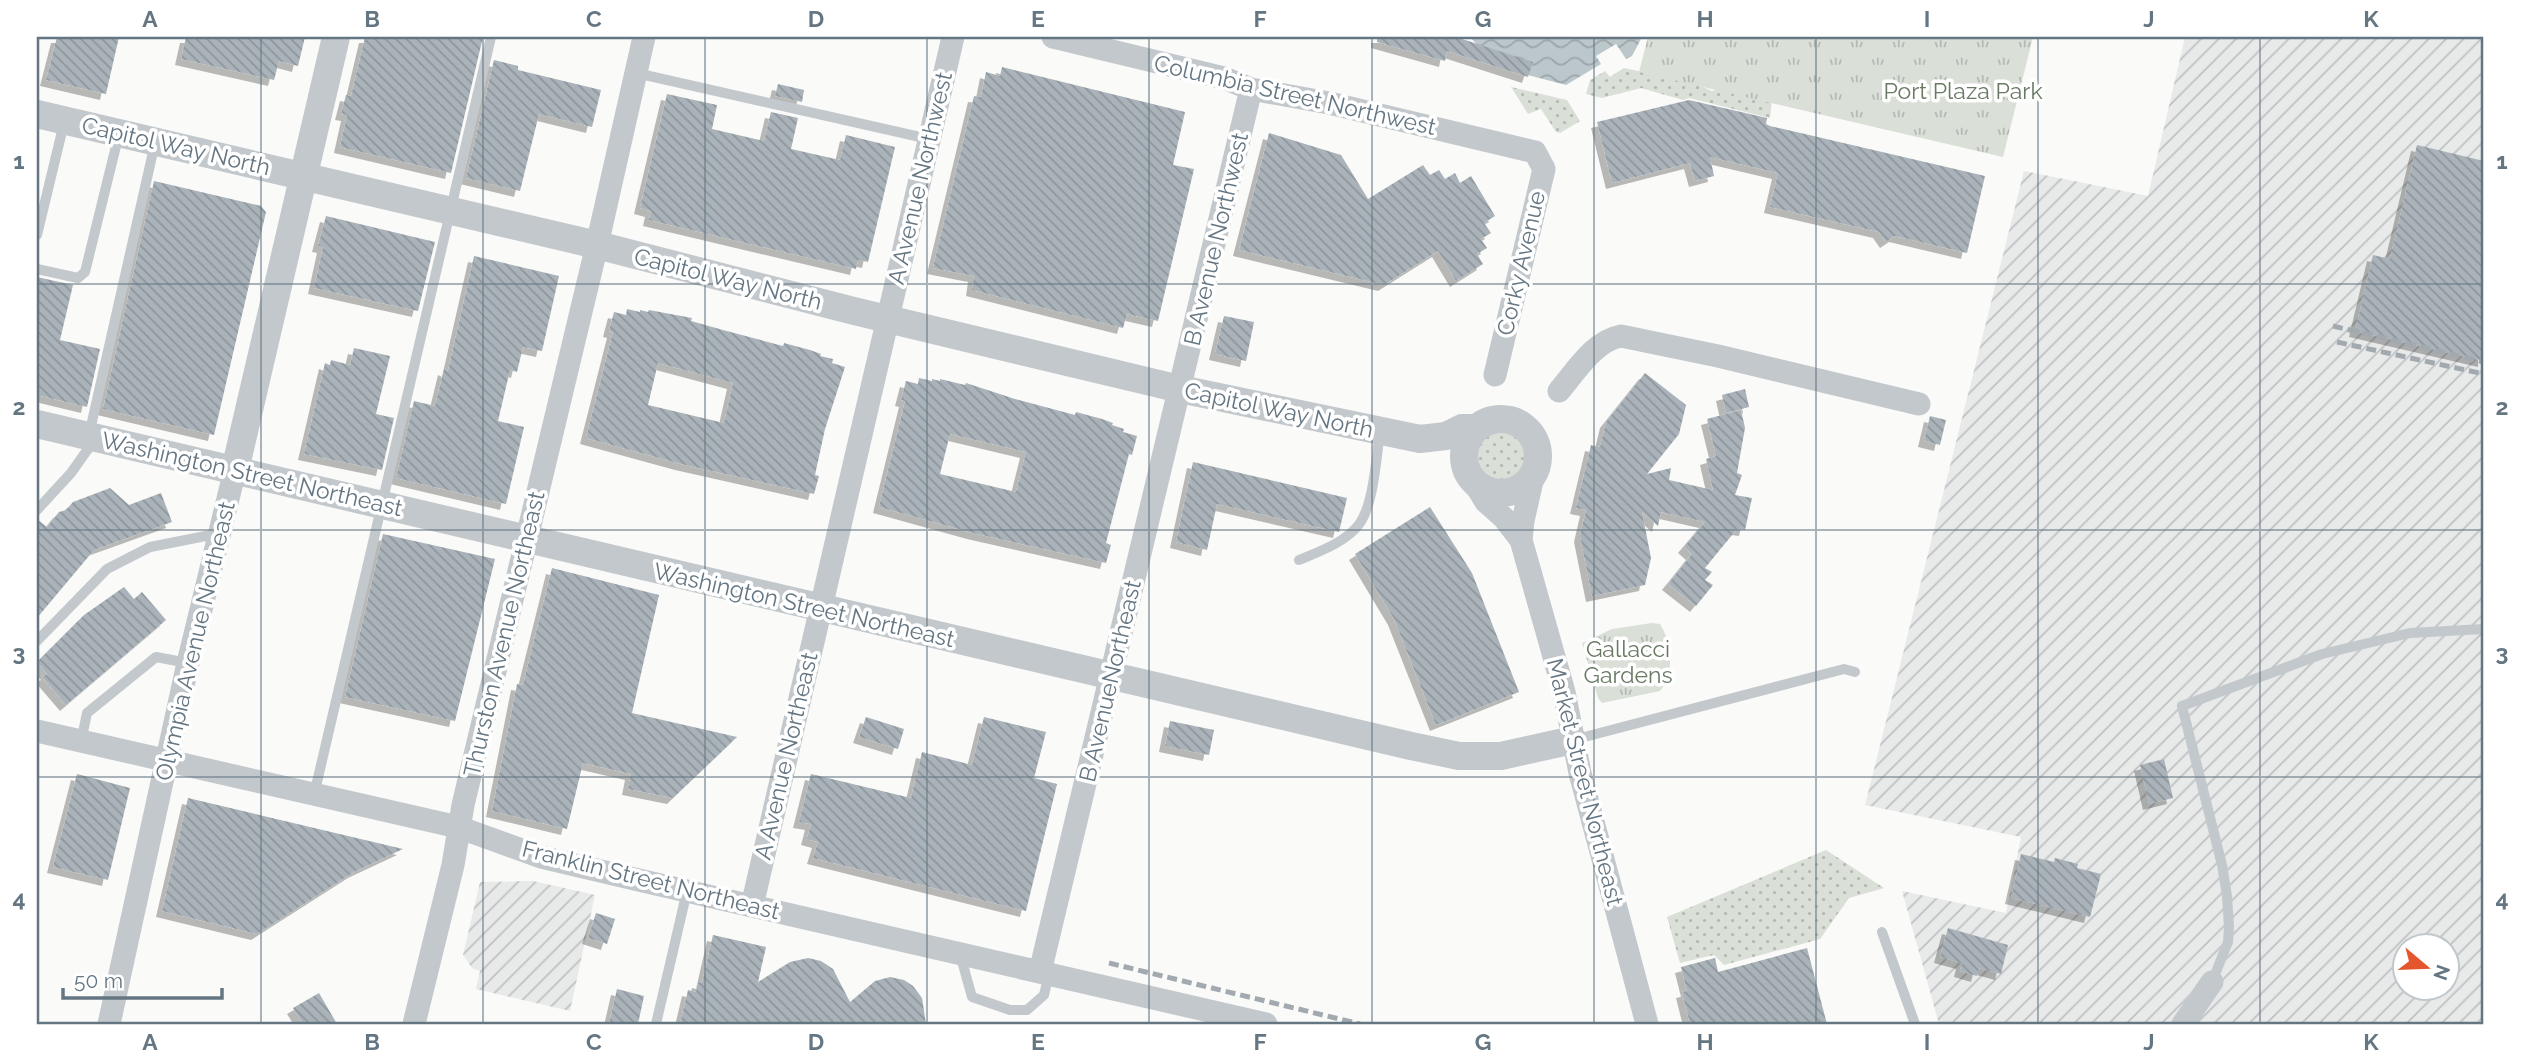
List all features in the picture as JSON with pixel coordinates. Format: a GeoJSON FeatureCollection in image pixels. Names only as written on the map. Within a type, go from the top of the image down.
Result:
{"type":"FeatureCollection","features":[{"type":"Feature","properties":{"kind":"street","name":"Olympia Avenue Northeast"},"geometry":{"type":"LineString","coordinates":[[108,1024],[188,663],[221,533],[336,37]]}},
{"type":"Feature","properties":{"kind":"street","name":"Thurston Avenue Northeast"},"geometry":{"type":"LineString","coordinates":[[414,1024],[644,37]]}},
{"type":"Feature","properties":{"kind":"street","name":"A Avenue Northwest"},"geometry":{"type":"LineString","coordinates":[[887,320],[953,37]]}},
{"type":"Feature","properties":{"kind":"street","name":"Columbia Street Northwest"},"geometry":{"type":"LineString","coordinates":[[1053,37],[1224,78],[1251,89],[1329,103],[1535,153]]}},
{"type":"Feature","properties":{"kind":"street","name":"B Avenue Northwest"},"geometry":{"type":"LineString","coordinates":[[1180,389],[1251,89]]}},
{"type":"Feature","properties":{"kind":"street","name":"Capitol Way North"},"geometry":{"type":"LineString","coordinates":[[37,114],[452,211],[887,320],[1180,389],[1420,439],[1441,452],[1453,469],[1475,484]]}},
{"type":"Feature","properties":{"kind":"street","name":"Corky Avenue"},"geometry":{"type":"LineString","coordinates":[[1495,375],[1544,170],[1535,153]]}},
{"type":"Feature","properties":{"kind":"street","name":"A Avenue Northeast"},"geometry":{"type":"LineString","coordinates":[[752,906],[887,320]]}},
{"type":"Feature","properties":{"kind":"street"},"geometry":{"type":"LineString","coordinates":[[1559,391],[1596,348],[1621,336],[1919,404]]}},
{"type":"Feature","properties":{"kind":"street","name":"B AvenueNortheast"},"geometry":{"type":"LineString","coordinates":[[1045,973],[1111,676],[1180,389]]}},
{"type":"Feature","properties":{"kind":"street"},"geometry":{"type":"LineString","coordinates":[[1498,419],[1510,420],[1529,432],[1538,451],[1534,472],[1522,487],[1513,492],[1493,493],[1475,484],[1469,476],[1463,456],[1465,445],[1476,428],[1498,419]]}},
{"type":"Feature","properties":{"kind":"street","name":"Washington Street Northeast"},"geometry":{"type":"LineString","coordinates":[[37,424],[526,538],[819,610],[1459,756],[1502,756],[1573,740]]}},
{"type":"Feature","properties":{"kind":"street","name":"Capitol Way North"},"geometry":{"type":"LineString","coordinates":[[1420,439],[1446,436],[1462,428],[1476,428]]}},
{"type":"Feature","properties":{"kind":"street","name":"Market Street Northeast"},"geometry":{"type":"LineString","coordinates":[[1534,472],[1521,540],[1563,692],[1647,1024]]}},
{"type":"Feature","properties":{"kind":"street","name":"Market Street Northeast"},"geometry":{"type":"LineString","coordinates":[[1475,484],[1486,502],[1504,518],[1521,540]]}},
{"type":"Feature","properties":{"kind":"street","name":"Franklin Street Northeast"},"geometry":{"type":"LineString","coordinates":[[37,731],[458,827],[541,857],[1266,1024]]}},
{"type":"Feature","properties":{"kind":"street"},"geometry":{"type":"LineString","coordinates":[[2183,1024],[2212,982]]}},
{"type":"Feature","properties":{"kind":"lane"},"geometry":{"type":"LineString","coordinates":[[314,795],[491,37]]}},
{"type":"Feature","properties":{"kind":"lane"},"geometry":{"type":"LineString","coordinates":[[636,73],[929,139]]}},
{"type":"Feature","properties":{"kind":"lane"},"geometry":{"type":"LineString","coordinates":[[37,236],[64,121]]}},
{"type":"Feature","properties":{"kind":"lane"},"geometry":{"type":"LineString","coordinates":[[37,269],[78,278],[85,272],[120,132]]}},
{"type":"Feature","properties":{"kind":"lane"},"geometry":{"type":"LineString","coordinates":[[37,510],[71,473],[92,437],[156,141]]}},
{"type":"Feature","properties":{"kind":"lane"},"geometry":{"type":"LineString","coordinates":[[1299,560],[1335,543],[1360,523],[1366,509],[1380,430]]}},
{"type":"Feature","properties":{"kind":"lane"},"geometry":{"type":"LineString","coordinates":[[37,640],[107,569],[150,547],[221,533]]}},
{"type":"Feature","properties":{"kind":"lane"},"geometry":{"type":"LineString","coordinates":[[2212,982],[2228,942],[2227,896],[2222,865],[2182,706],[2322,654],[2410,633],[2484,629]]}},
{"type":"Feature","properties":{"kind":"lane"},"geometry":{"type":"LineString","coordinates":[[81,742],[87,713],[156,657],[188,663]]}},
{"type":"Feature","properties":{"kind":"lane"},"geometry":{"type":"LineString","coordinates":[[1573,740],[1844,669],[1855,672]]}},
{"type":"Feature","properties":{"kind":"lane"},"geometry":{"type":"LineString","coordinates":[[656,1024],[687,891]]}},
{"type":"Feature","properties":{"kind":"lane"},"geometry":{"type":"LineString","coordinates":[[1882,932],[1915,1024]]}},
{"type":"Feature","properties":{"kind":"lane"},"geometry":{"type":"LineString","coordinates":[[960,954],[972,997],[1010,1010],[1027,1010],[1045,995],[1045,973]]}},
{"type":"Feature","properties":{"kind":"shaded area"},"geometry":{"type":"Polygon","coordinates":[[[2185,37],[2484,37],[2484,1024],[1939,1024],[1902,891],[2006,913],[2021,837],[1865,805],[2024,171],[2148,196],[2185,37]]]}},
{"type":"Feature","properties":{"kind":"shaded area"},"geometry":{"type":"Polygon","coordinates":[[[533,881],[595,895],[570,1011],[476,989],[480,971],[472,968],[463,955],[480,882],[533,881]]]}},
{"type":"Feature","properties":{"kind":"green space","name":"Port Plaza Park"},"geometry":{"type":"Polygon","coordinates":[[[1648,37],[2033,37],[2003,157],[1639,72],[1648,37]]]}},
{"type":"Feature","properties":{"kind":"green space"},"geometry":{"type":"Polygon","coordinates":[[[1624,68],[1694,83],[1712,91],[1720,89],[1772,98],[1770,118],[1689,98],[1683,100],[1641,88],[1602,98],[1586,94],[1590,80],[1605,71],[1610,77],[1624,68]]]}},
{"type":"Feature","properties":{"kind":"green space"},"geometry":{"type":"Polygon","coordinates":[[[1511,87],[1567,100],[1580,121],[1560,133],[1556,132],[1541,109],[1528,114],[1511,87]]]}},
{"type":"Feature","properties":{"kind":"green space"},"geometry":{"type":"Polygon","coordinates":[[[1501,429],[1512,431],[1521,437],[1527,446],[1527,468],[1521,477],[1512,483],[1501,485],[1490,483],[1481,477],[1475,468],[1473,457],[1475,446],[1481,437],[1490,431],[1501,429]]]}},
{"type":"Feature","properties":{"kind":"green space","name":"Gallacci Gardens"},"geometry":{"type":"Polygon","coordinates":[[[1660,624],[1669,649],[1670,667],[1665,684],[1660,691],[1602,703],[1598,698],[1582,643],[1612,629],[1660,624]]]}},
{"type":"Feature","properties":{"kind":"green space"},"geometry":{"type":"Polygon","coordinates":[[[1826,850],[1884,888],[1849,898],[1820,939],[1724,965],[1714,955],[1680,963],[1667,917],[1826,850]]]}},
{"type":"Feature","properties":{"kind":"water"},"geometry":{"type":"Polygon","coordinates":[[[1470,37],[1642,37],[1632,56],[1626,59],[1616,44],[1596,56],[1601,64],[1566,85],[1512,71],[1489,58],[1470,37]]]}},
{"type":"Feature","properties":{"kind":"building"},"geometry":{"type":"Polygon","coordinates":[[[57,37],[119,37],[106,94],[46,80],[57,37]]]}},
{"type":"Feature","properties":{"kind":"building"},"geometry":{"type":"Polygon","coordinates":[[[186,37],[305,37],[298,66],[279,61],[274,80],[181,59],[186,37]]]}},
{"type":"Feature","properties":{"kind":"building"},"geometry":{"type":"Polygon","coordinates":[[[365,37],[483,37],[451,173],[340,147],[347,115],[341,114],[346,95],[351,96],[365,37]]]}},
{"type":"Feature","properties":{"kind":"building"},"geometry":{"type":"Polygon","coordinates":[[[1377,37],[1456,37],[1533,62],[1528,77],[1447,51],[1445,61],[1377,42],[1377,37]]]}},
{"type":"Feature","properties":{"kind":"building"},"geometry":{"type":"Polygon","coordinates":[[[494,60],[518,66],[518,70],[601,90],[592,127],[539,114],[520,191],[466,178],[494,60]]]}},
{"type":"Feature","properties":{"kind":"building"},"geometry":{"type":"Polygon","coordinates":[[[1002,67],[1185,112],[1173,165],[1194,169],[1158,321],[1127,314],[1123,328],[972,290],[974,276],[933,268],[974,96],[981,97],[986,72],[1000,76],[1002,67]]]}},
{"type":"Feature","properties":{"kind":"building"},"geometry":{"type":"Polygon","coordinates":[[[778,84],[804,90],[802,102],[775,96],[778,84]]]}},
{"type":"Feature","properties":{"kind":"building"},"geometry":{"type":"Polygon","coordinates":[[[667,94],[717,105],[712,129],[764,141],[771,112],[798,118],[791,149],[840,160],[846,135],[895,147],[868,262],[858,260],[856,269],[649,220],[651,211],[640,208],[667,94]]]}},
{"type":"Feature","properties":{"kind":"building"},"geometry":{"type":"Polygon","coordinates":[[[1689,100],[1767,118],[1766,124],[1770,126],[1985,176],[1967,253],[1895,236],[1886,242],[1879,232],[1770,207],[1778,173],[1710,157],[1714,176],[1695,181],[1690,163],[1612,183],[1597,122],[1689,100]]]}},
{"type":"Feature","properties":{"kind":"building"},"geometry":{"type":"Polygon","coordinates":[[[1269,133],[1341,155],[1368,199],[1423,165],[1430,175],[1439,170],[1445,179],[1455,173],[1460,183],[1471,176],[1495,216],[1484,223],[1491,233],[1481,239],[1487,248],[1477,254],[1483,264],[1456,281],[1438,251],[1384,285],[1239,250],[1269,133]]]}},
{"type":"Feature","properties":{"kind":"building"},"geometry":{"type":"Polygon","coordinates":[[[2417,145],[2484,161],[2484,361],[2355,331],[2373,255],[2390,259],[2417,145]]]}},
{"type":"Feature","properties":{"kind":"building"},"geometry":{"type":"Polygon","coordinates":[[[154,181],[261,206],[266,212],[214,435],[103,409],[154,181]]]}},
{"type":"Feature","properties":{"kind":"building"},"geometry":{"type":"Polygon","coordinates":[[[326,216],[435,242],[418,311],[314,288],[323,247],[318,246],[326,216]]]}},
{"type":"Feature","properties":{"kind":"building"},"geometry":{"type":"Polygon","coordinates":[[[474,256],[559,276],[542,351],[523,347],[517,372],[510,370],[498,421],[524,427],[506,504],[396,478],[414,401],[435,406],[444,369],[448,371],[474,256]]]}},
{"type":"Feature","properties":{"kind":"building"},"geometry":{"type":"Polygon","coordinates":[[[37,277],[73,285],[60,340],[100,349],[87,407],[37,395],[37,277]]]}},
{"type":"Feature","properties":{"kind":"building"},"geometry":{"type":"Polygon","coordinates":[[[627,309],[640,312],[649,310],[692,318],[691,321],[723,330],[783,346],[784,343],[810,350],[845,367],[825,429],[815,475],[819,476],[814,494],[681,464],[586,438],[613,332],[609,331],[614,312],[626,315],[627,309]],[[658,363],[648,405],[724,423],[733,383],[658,363]]]}},
{"type":"Feature","properties":{"kind":"building"},"geometry":{"type":"Polygon","coordinates":[[[1224,316],[1254,322],[1246,361],[1215,354],[1224,316]]]}},
{"type":"Feature","properties":{"kind":"building"},"geometry":{"type":"Polygon","coordinates":[[[354,348],[390,356],[376,414],[394,418],[382,470],[304,454],[325,363],[330,365],[331,360],[350,365],[354,348]]]}},
{"type":"Feature","properties":{"kind":"building"},"geometry":{"type":"Polygon","coordinates":[[[1645,373],[1686,405],[1679,434],[1647,474],[1671,468],[1669,480],[1713,490],[1706,459],[1716,456],[1707,419],[1741,410],[1745,428],[1737,473],[1742,475],[1735,495],[1752,498],[1745,530],[1737,529],[1705,568],[1712,572],[1705,580],[1713,585],[1696,606],[1668,584],[1692,554],[1684,547],[1705,522],[1661,512],[1658,526],[1642,512],[1651,558],[1645,585],[1592,596],[1580,536],[1586,510],[1576,508],[1591,445],[1600,447],[1606,422],[1645,373]]]}},
{"type":"Feature","properties":{"kind":"building"},"geometry":{"type":"Polygon","coordinates":[[[919,378],[966,383],[1075,415],[1076,412],[1102,419],[1124,429],[1123,432],[1137,436],[1132,455],[1129,454],[1106,543],[1111,545],[1106,563],[973,533],[879,507],[905,401],[901,400],[906,381],[918,384],[919,378]],[[950,434],[940,474],[1016,492],[1026,452],[950,434]]]}},
{"type":"Feature","properties":{"kind":"building"},"geometry":{"type":"Polygon","coordinates":[[[1745,389],[1749,407],[1726,413],[1722,395],[1745,389]]]}},
{"type":"Feature","properties":{"kind":"building"},"geometry":{"type":"Polygon","coordinates":[[[1930,416],[1946,420],[1940,445],[1924,441],[1930,416]]]}},
{"type":"Feature","properties":{"kind":"building"},"geometry":{"type":"Polygon","coordinates":[[[1193,462],[1347,498],[1339,532],[1217,504],[1207,550],[1176,542],[1193,462]]]}},
{"type":"Feature","properties":{"kind":"building"},"geometry":{"type":"Polygon","coordinates":[[[110,488],[129,505],[161,493],[172,522],[94,550],[37,618],[37,519],[47,527],[59,512],[66,510],[73,502],[110,488]]]}},
{"type":"Feature","properties":{"kind":"building"},"geometry":{"type":"Polygon","coordinates":[[[1430,507],[1472,573],[1519,692],[1436,725],[1394,619],[1355,554],[1430,507]]]}},
{"type":"Feature","properties":{"kind":"building"},"geometry":{"type":"Polygon","coordinates":[[[383,534],[495,559],[455,721],[345,697],[383,534]]]}},
{"type":"Feature","properties":{"kind":"building"},"geometry":{"type":"Polygon","coordinates":[[[552,568],[659,595],[632,713],[737,737],[673,798],[628,789],[631,774],[583,763],[567,829],[492,811],[517,684],[523,685],[552,568]]]}},
{"type":"Feature","properties":{"kind":"building"},"geometry":{"type":"Polygon","coordinates":[[[124,587],[134,599],[142,592],[166,620],[66,705],[42,677],[47,674],[37,662],[84,615],[124,587]]]}},
{"type":"Feature","properties":{"kind":"building"},"geometry":{"type":"Polygon","coordinates":[[[866,717],[904,729],[898,749],[859,737],[866,717]]]}},
{"type":"Feature","properties":{"kind":"building"},"geometry":{"type":"Polygon","coordinates":[[[984,717],[1046,732],[1034,778],[1057,784],[1026,911],[813,858],[818,842],[807,839],[811,824],[799,822],[811,774],[911,798],[922,752],[972,765],[984,717]]]}},
{"type":"Feature","properties":{"kind":"building"},"geometry":{"type":"Polygon","coordinates":[[[1170,721],[1214,730],[1209,755],[1165,746],[1170,721]]]}},
{"type":"Feature","properties":{"kind":"building"},"geometry":{"type":"Polygon","coordinates":[[[2164,759],[2173,798],[2149,804],[2140,765],[2164,759]]]}},
{"type":"Feature","properties":{"kind":"building"},"geometry":{"type":"Polygon","coordinates":[[[77,774],[130,788],[108,880],[53,867],[77,774]]]}},
{"type":"Feature","properties":{"kind":"building"},"geometry":{"type":"Polygon","coordinates":[[[188,798],[403,849],[354,872],[257,934],[162,911],[188,798]]]}},
{"type":"Feature","properties":{"kind":"building"},"geometry":{"type":"Polygon","coordinates":[[[2021,854],[2054,862],[2055,858],[2078,864],[2077,868],[2101,874],[2090,917],[2011,898],[2021,854]]]}},
{"type":"Feature","properties":{"kind":"building"},"geometry":{"type":"Polygon","coordinates":[[[596,913],[615,919],[607,944],[588,938],[596,913]]]}},
{"type":"Feature","properties":{"kind":"building"},"geometry":{"type":"Polygon","coordinates":[[[1948,928],[2008,945],[2001,974],[1979,968],[1977,976],[1960,971],[1962,963],[1940,957],[1948,928]]]}},
{"type":"Feature","properties":{"kind":"building"},"geometry":{"type":"Polygon","coordinates":[[[713,935],[766,947],[758,982],[790,962],[808,958],[821,961],[833,969],[850,1002],[875,981],[890,977],[904,980],[913,986],[922,998],[926,1024],[680,1024],[688,990],[696,992],[698,982],[702,983],[713,935]]]}},
{"type":"Feature","properties":{"kind":"building"},"geometry":{"type":"Polygon","coordinates":[[[1807,948],[1827,1024],[1690,1024],[1682,992],[1687,991],[1681,967],[1715,958],[1718,972],[1807,948]]]}},
{"type":"Feature","properties":{"kind":"building"},"geometry":{"type":"Polygon","coordinates":[[[617,989],[644,996],[638,1024],[609,1024],[617,989]]]}},
{"type":"Feature","properties":{"kind":"building"},"geometry":{"type":"Polygon","coordinates":[[[319,993],[337,1024],[303,1024],[293,1008],[319,993]]]}},
{"type":"Feature","properties":{"kind":"railway"},"geometry":{"type":"LineString","coordinates":[[2333,326],[2484,362]]}},
{"type":"Feature","properties":{"kind":"railway"},"geometry":{"type":"LineString","coordinates":[[2337,342],[2484,374]]}},
{"type":"Feature","properties":{"kind":"railway"},"geometry":{"type":"LineString","coordinates":[[1109,963],[1360,1024]]}}]}
